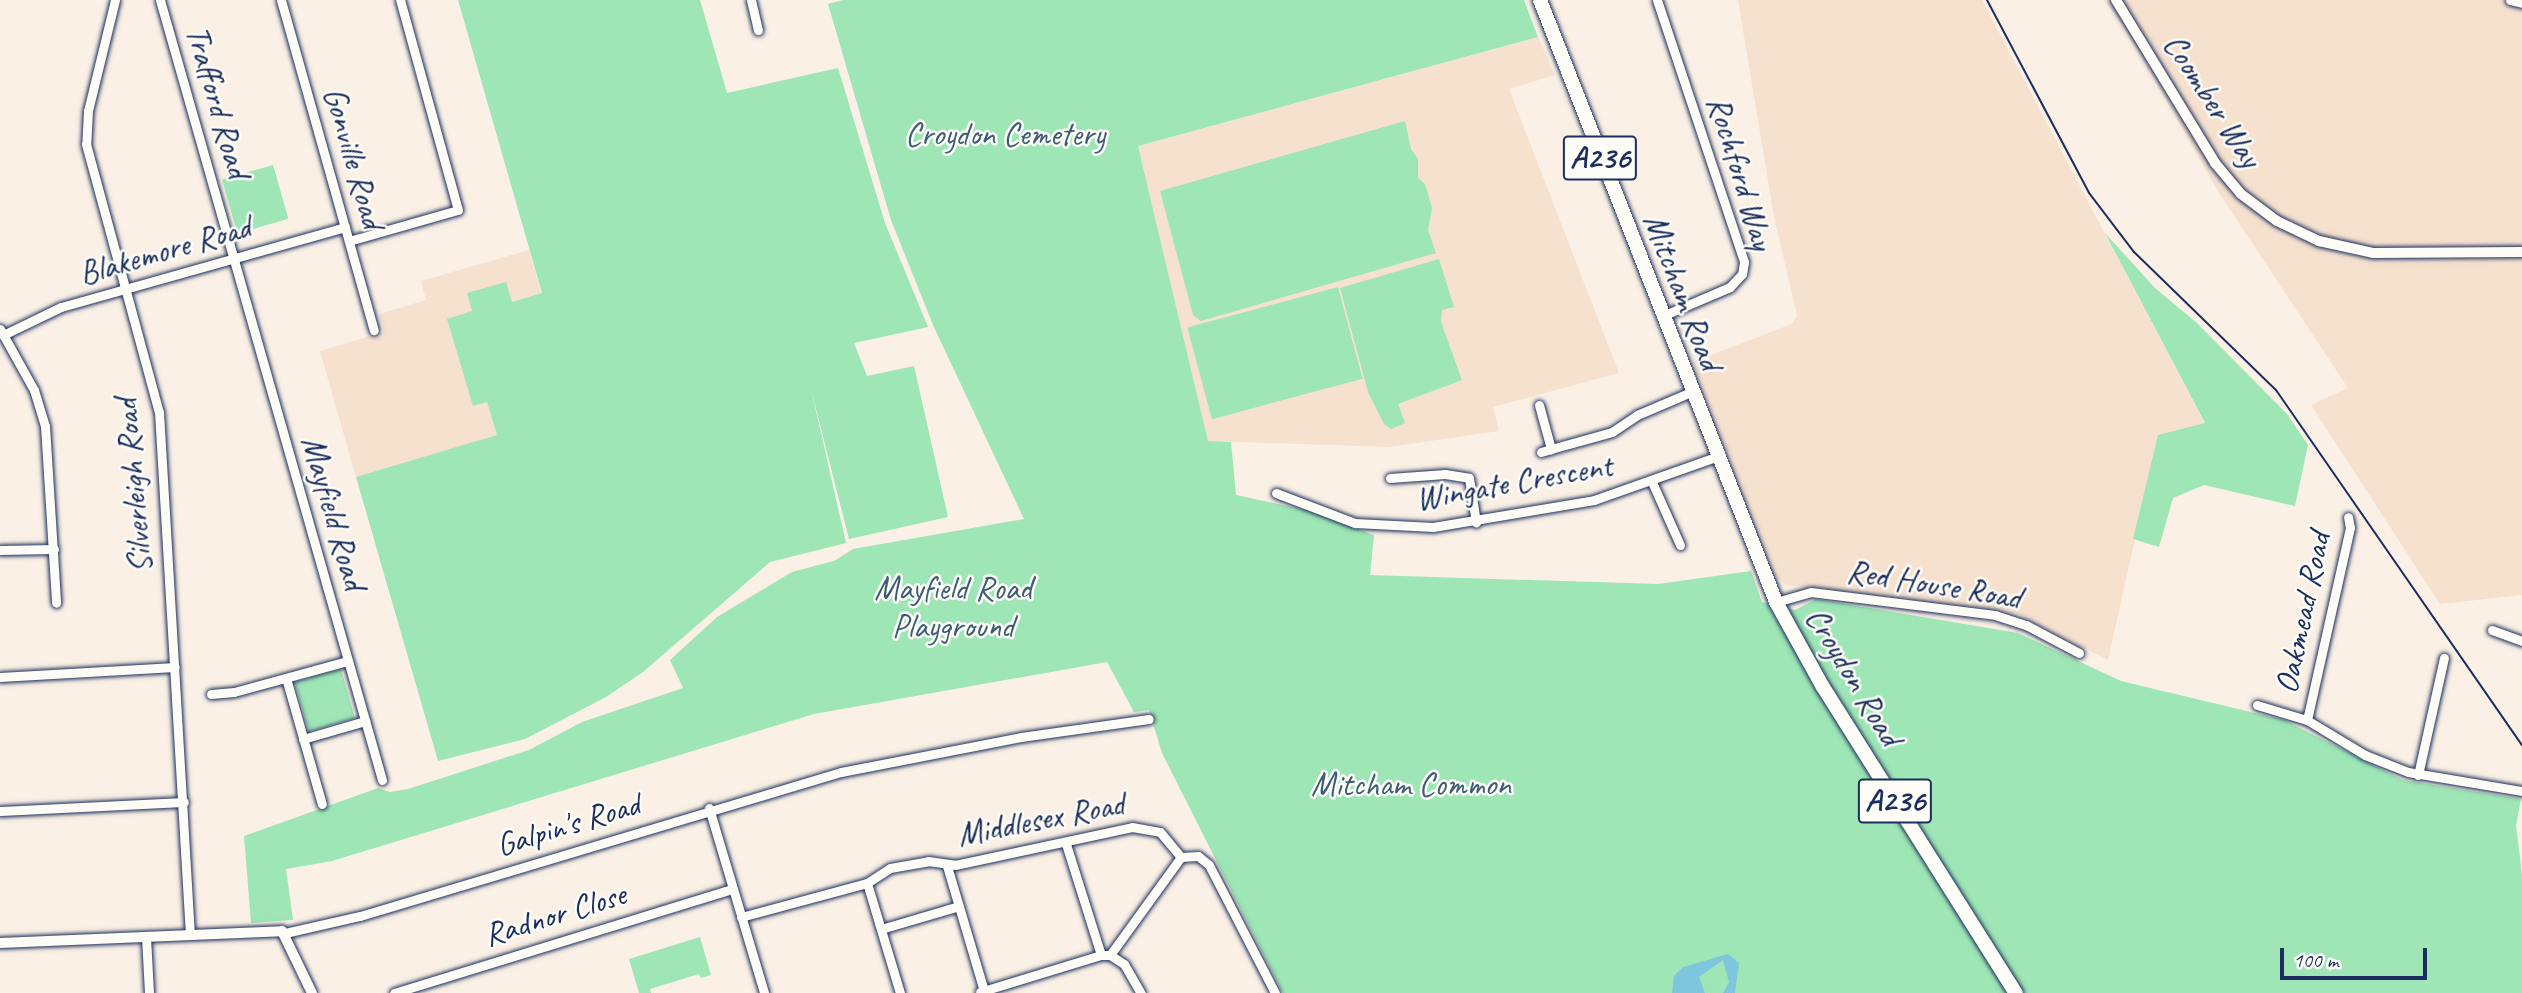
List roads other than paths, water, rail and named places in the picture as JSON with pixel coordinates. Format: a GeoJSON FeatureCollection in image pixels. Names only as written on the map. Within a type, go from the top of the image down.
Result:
{"type":"FeatureCollection","features":[{"type":"Feature","properties":{"kind":"main road","name":"Mitcham Road"},"geometry":{"type":"LineString","coordinates":[[1540,0],[1661,316],[1776,601]]}},
{"type":"Feature","properties":{"kind":"main road","name":"Croydon Road"},"geometry":{"type":"LineString","coordinates":[[1776,601],[1823,687],[2016,993]]}},
{"type":"Feature","properties":{"kind":"street","name":"Silverleigh Road"},"geometry":{"type":"LineString","coordinates":[[115,0],[88,111],[86,144],[159,412],[175,667],[182,696],[190,935]]}},
{"type":"Feature","properties":{"kind":"street","name":"Trafford Road"},"geometry":{"type":"LineString","coordinates":[[160,0],[234,259]]}},
{"type":"Feature","properties":{"kind":"street","name":"Gonville Road"},"geometry":{"type":"LineString","coordinates":[[281,0],[374,330]]}},
{"type":"Feature","properties":{"kind":"street"},"geometry":{"type":"LineString","coordinates":[[349,241],[458,210],[400,0]]}},
{"type":"Feature","properties":{"kind":"street"},"geometry":{"type":"LineString","coordinates":[[751,0],[758,30]]}},
{"type":"Feature","properties":{"kind":"street","name":"Rochford Way"},"geometry":{"type":"LineString","coordinates":[[1657,0],[1744,262],[1742,274],[1730,287],[1661,316]]}},
{"type":"Feature","properties":{"kind":"street","name":"Coomber Way"},"geometry":{"type":"LineString","coordinates":[[2116,0],[2215,163],[2241,194],[2277,221],[2319,241],[2373,253],[2522,252]]}},
{"type":"Feature","properties":{"kind":"street"},"geometry":{"type":"LineString","coordinates":[[2510,0],[2522,3]]}},
{"type":"Feature","properties":{"kind":"street","name":"Blakemore Road"},"geometry":{"type":"LineString","coordinates":[[2,332],[61,307],[140,287],[345,227]]}},
{"type":"Feature","properties":{"kind":"street","name":"Mayfield Road"},"geometry":{"type":"LineString","coordinates":[[234,259],[382,780]]}},
{"type":"Feature","properties":{"kind":"street"},"geometry":{"type":"LineString","coordinates":[[2,332],[43,413],[52,483],[56,603]]}},
{"type":"Feature","properties":{"kind":"street"},"geometry":{"type":"LineString","coordinates":[[1541,452],[1612,432],[1637,415],[1691,392]]}},
{"type":"Feature","properties":{"kind":"street"},"geometry":{"type":"LineString","coordinates":[[1539,405],[1551,449]]}},
{"type":"Feature","properties":{"kind":"street","name":"Wingate Crescent"},"geometry":{"type":"LineString","coordinates":[[1276,493],[1372,526],[1476,522],[1567,506],[1653,482],[1718,456]]}},
{"type":"Feature","properties":{"kind":"street"},"geometry":{"type":"LineString","coordinates":[[1390,478],[1445,474],[1469,478],[1476,522]]}},
{"type":"Feature","properties":{"kind":"street"},"geometry":{"type":"LineString","coordinates":[[1653,482],[1680,545]]}},
{"type":"Feature","properties":{"kind":"street","name":"Oakmead Road"},"geometry":{"type":"LineString","coordinates":[[2307,720],[2350,528],[2348,517]]}},
{"type":"Feature","properties":{"kind":"street"},"geometry":{"type":"LineString","coordinates":[[0,550],[54,549]]}},
{"type":"Feature","properties":{"kind":"street","name":"Red House Road"},"geometry":{"type":"LineString","coordinates":[[1776,601],[1811,593],[1995,615],[2026,625],[2079,653]]}},
{"type":"Feature","properties":{"kind":"street"},"geometry":{"type":"LineString","coordinates":[[2492,631],[2522,641]]}},
{"type":"Feature","properties":{"kind":"street"},"geometry":{"type":"LineString","coordinates":[[2418,775],[2444,658]]}},
{"type":"Feature","properties":{"kind":"street"},"geometry":{"type":"LineString","coordinates":[[211,694],[286,678],[347,661]]}},
{"type":"Feature","properties":{"kind":"street"},"geometry":{"type":"LineString","coordinates":[[0,677],[175,667]]}},
{"type":"Feature","properties":{"kind":"street"},"geometry":{"type":"LineString","coordinates":[[286,678],[322,804]]}},
{"type":"Feature","properties":{"kind":"street"},"geometry":{"type":"LineString","coordinates":[[2257,705],[2307,720],[2379,762],[2418,775],[2522,791]]}},
{"type":"Feature","properties":{"kind":"street","name":"Galpin's Road"},"geometry":{"type":"LineString","coordinates":[[0,943],[285,933],[360,916],[803,781],[921,755],[1149,719]]}},
{"type":"Feature","properties":{"kind":"street"},"geometry":{"type":"LineString","coordinates":[[303,739],[365,721]]}},
{"type":"Feature","properties":{"kind":"street"},"geometry":{"type":"LineString","coordinates":[[0,811],[184,802]]}},
{"type":"Feature","properties":{"kind":"street"},"geometry":{"type":"LineString","coordinates":[[709,808],[764,993]]}},
{"type":"Feature","properties":{"kind":"street","name":"Middlesex Road"},"geometry":{"type":"LineString","coordinates":[[741,917],[867,883],[884,870],[904,865],[928,861],[947,866],[1066,844],[1079,835],[1145,826],[1164,835],[1181,857]]}},
{"type":"Feature","properties":{"kind":"street"},"geometry":{"type":"LineString","coordinates":[[1066,844],[1106,955],[1128,968],[1141,993]]}},
{"type":"Feature","properties":{"kind":"street"},"geometry":{"type":"LineString","coordinates":[[947,866],[960,906],[981,992],[1106,955],[1181,857],[1198,856],[1209,865],[1275,993]]}},
{"type":"Feature","properties":{"kind":"street"},"geometry":{"type":"LineString","coordinates":[[867,883],[900,993]]}},
{"type":"Feature","properties":{"kind":"street","name":"Radnor Close"},"geometry":{"type":"LineString","coordinates":[[394,992],[733,889]]}},
{"type":"Feature","properties":{"kind":"street"},"geometry":{"type":"LineString","coordinates":[[881,929],[960,906]]}},
{"type":"Feature","properties":{"kind":"street"},"geometry":{"type":"LineString","coordinates":[[285,933],[312,993]]}},
{"type":"Feature","properties":{"kind":"street"},"geometry":{"type":"LineString","coordinates":[[146,937],[149,993]]}},
{"type":"Feature","properties":{"kind":"water"},"geometry":{"type":"Polygon","coordinates":[[[1728,954],[1739,963],[1735,993],[1723,993],[1729,982],[1723,960],[1699,977],[1705,993],[1672,993],[1674,976],[1683,967],[1728,954]]]}},
{"type":"Feature","properties":{"kind":"tram line"},"geometry":{"type":"LineString","coordinates":[[1987,0],[2089,193],[2134,252],[2276,390],[2522,745]]}},
{"type":"Feature","properties":{"kind":"park label","name":"Croydon Cemetery"},"geometry":{"type":"Point","coordinates":[1005,135]}},
{"type":"Feature","properties":{"kind":"park label","name":"Mayfield Road Playground"},"geometry":{"type":"Point","coordinates":[953,608]}},
{"type":"Feature","properties":{"kind":"park label","name":"Mitcham Common"},"geometry":{"type":"Point","coordinates":[1411,785]}}]}
